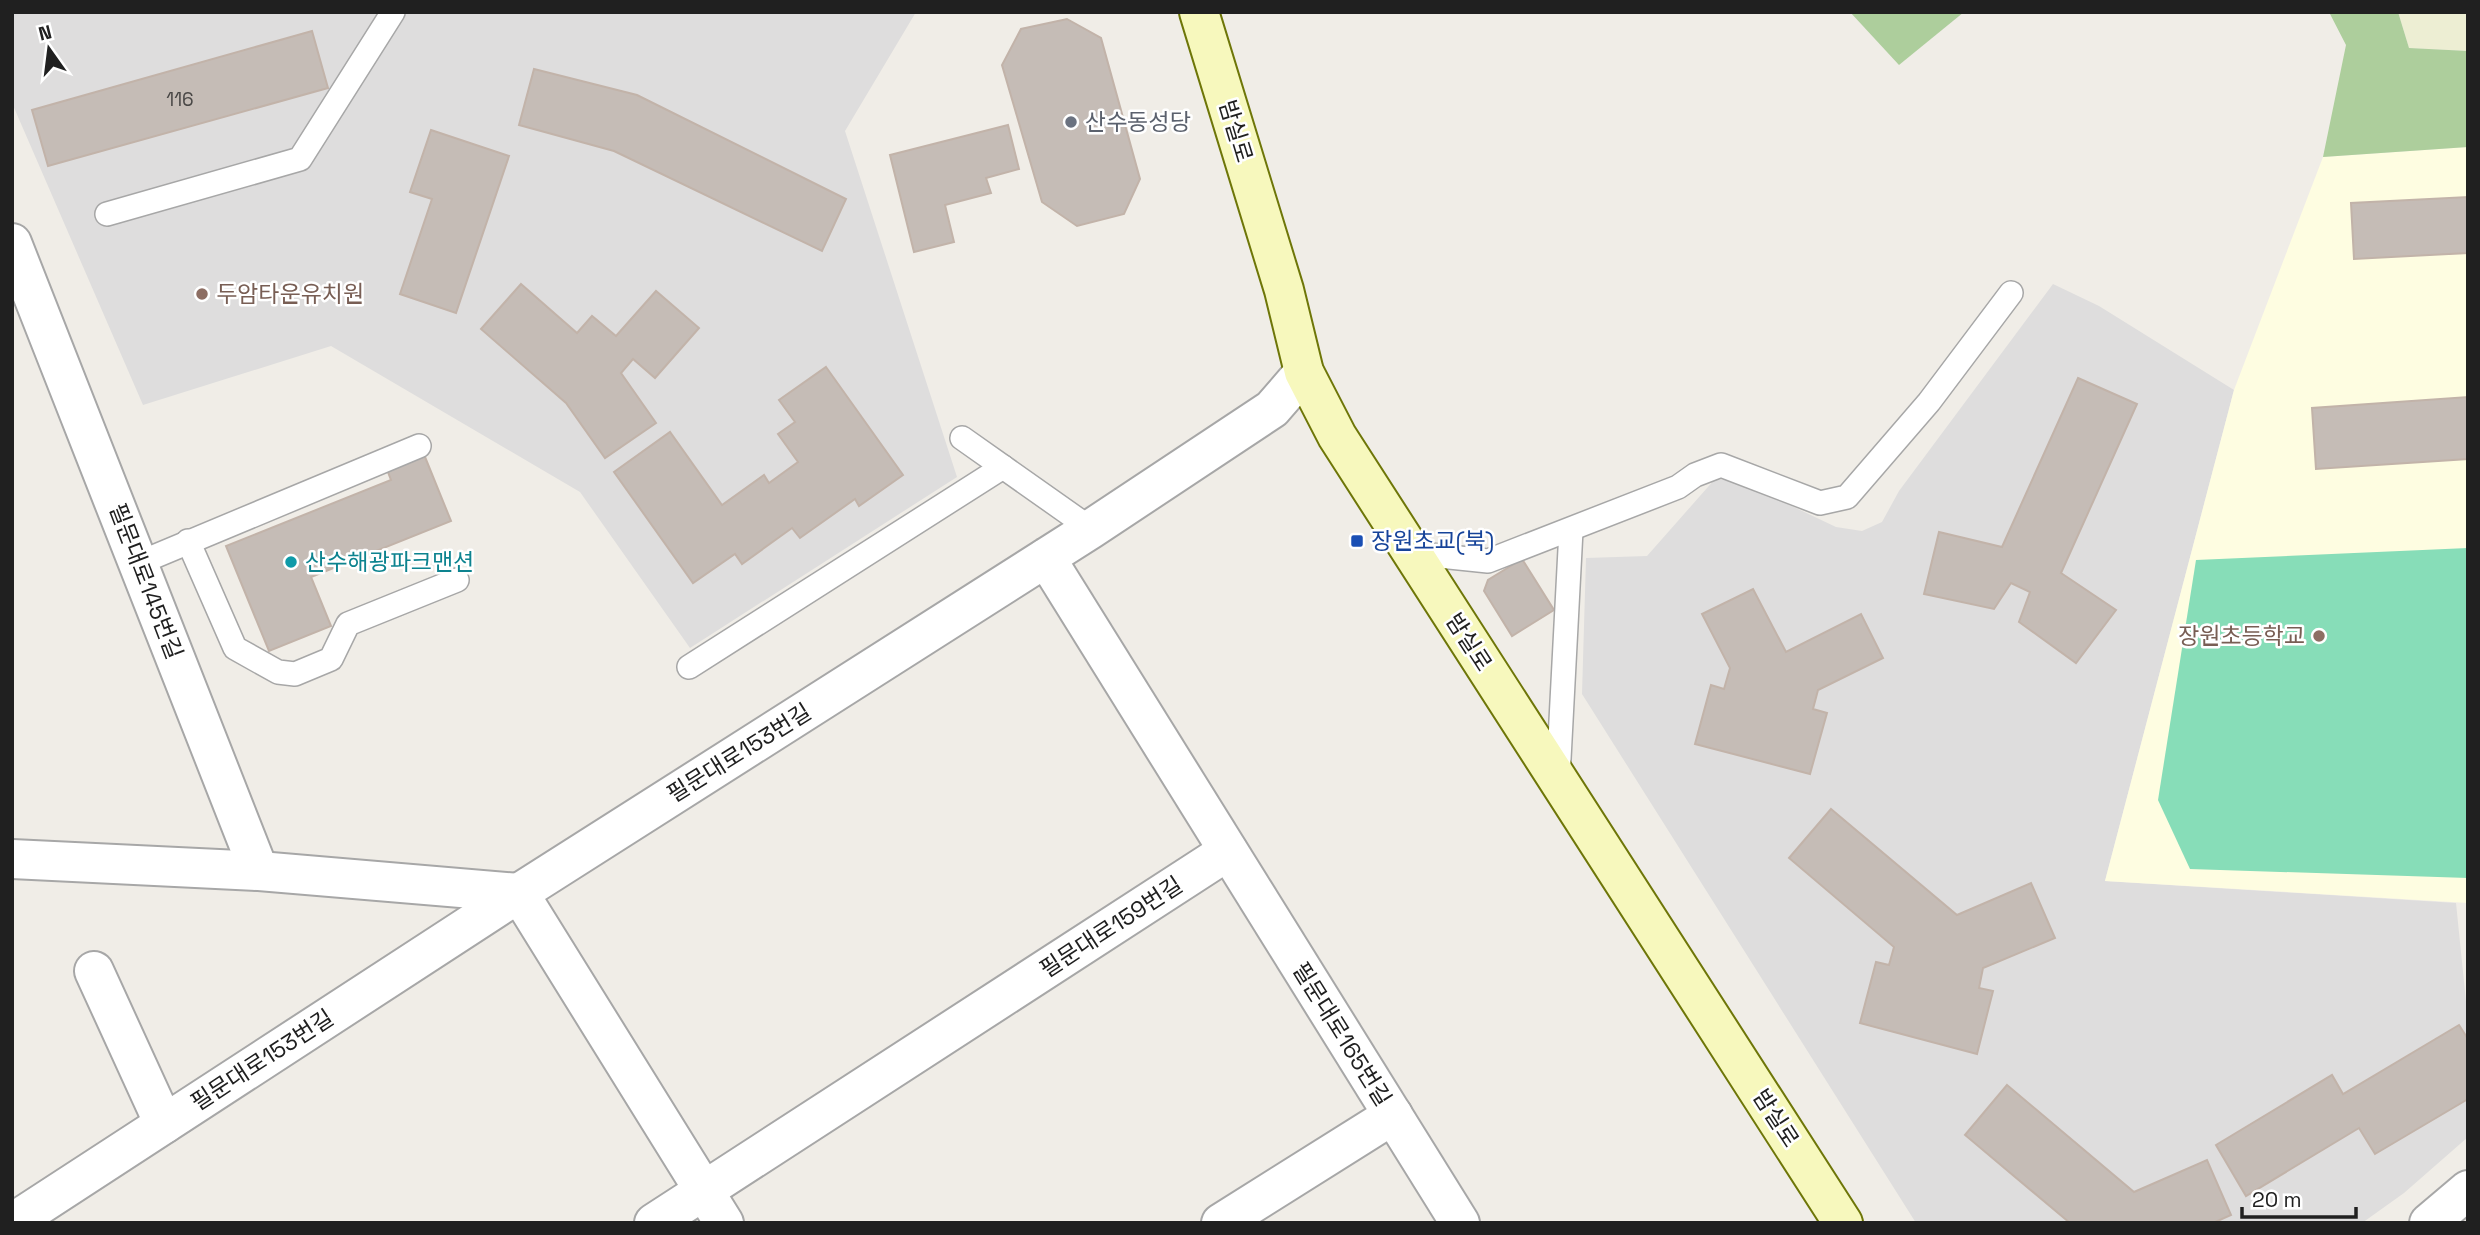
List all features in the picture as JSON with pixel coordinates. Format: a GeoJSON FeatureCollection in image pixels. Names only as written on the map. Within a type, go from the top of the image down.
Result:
{"type":"FeatureCollection","features":[{"type":"Feature","properties":{"kind":"main road","name":"밤실로"},"geometry":{"type":"LineString","coordinates":[[1199,12],[1284,290],[1304,372],[1337,436],[1843,1223]]}},
{"type":"Feature","properties":{"kind":"street","name":"필문대로145번길"},"geometry":{"type":"LineString","coordinates":[[12,243],[22,295],[139,563],[259,872]]}},
{"type":"Feature","properties":{"kind":"street","name":"필문대로153번길"},"geometry":{"type":"LineString","coordinates":[[15,1213],[164,1124],[519,893],[1091,529],[1272,409],[1304,372]]}},
{"type":"Feature","properties":{"kind":"street"},"geometry":{"type":"LineString","coordinates":[[1046,558],[1228,851]]}},
{"type":"Feature","properties":{"kind":"street","name":"필문대로165번길"},"geometry":{"type":"LineString","coordinates":[[1221,1223],[1393,1115],[1228,851]]}},
{"type":"Feature","properties":{"kind":"street","name":"필문대로159번길"},"geometry":{"type":"LineString","coordinates":[[654,1223],[714,1207],[1228,851]]}},
{"type":"Feature","properties":{"kind":"street"},"geometry":{"type":"LineString","coordinates":[[12,859],[259,872],[519,893],[714,1207]]}},
{"type":"Feature","properties":{"kind":"street","name":"필문대로153번길"},"geometry":{"type":"LineString","coordinates":[[94,971],[164,1124]]}},
{"type":"Feature","properties":{"kind":"street"},"geometry":{"type":"LineString","coordinates":[[1393,1115],[1460,1223]]}},
{"type":"Feature","properties":{"kind":"street"},"geometry":{"type":"LineString","coordinates":[[2429,1223],[2468,1190]]}},
{"type":"Feature","properties":{"kind":"lane"},"geometry":{"type":"LineString","coordinates":[[107,214],[300,159],[393,12]]}},
{"type":"Feature","properties":{"kind":"lane"},"geometry":{"type":"LineString","coordinates":[[1412,552],[1488,561],[1678,487],[1695,475],[1721,465],[1820,503],[1847,498],[1929,402],[2011,293]]}},
{"type":"Feature","properties":{"kind":"lane"},"geometry":{"type":"LineString","coordinates":[[962,438],[1091,529]]}},
{"type":"Feature","properties":{"kind":"lane"},"geometry":{"type":"LineString","coordinates":[[139,563],[419,446]]}},
{"type":"Feature","properties":{"kind":"lane"},"geometry":{"type":"LineString","coordinates":[[689,667],[1003,467]]}},
{"type":"Feature","properties":{"kind":"lane"},"geometry":{"type":"LineString","coordinates":[[1558,781],[1571,530]]}},
{"type":"Feature","properties":{"kind":"lane"},"geometry":{"type":"LineString","coordinates":[[188,541],[235,648],[278,672],[295,674],[331,659],[348,624],[457,580]]}},
{"type":"Feature","properties":{"kind":"shaded area"},"geometry":{"type":"Polygon","coordinates":[[[12,12],[916,12],[845,131],[957,477],[690,648],[580,492],[331,346],[143,405],[12,103],[12,12]]]}},
{"type":"Feature","properties":{"kind":"shaded area"},"geometry":{"type":"Polygon","coordinates":[[[2398,12],[2468,12],[2468,51],[2409,48],[2398,12]]]}},
{"type":"Feature","properties":{"kind":"shaded area","name":"장원초등학교"},"geometry":{"type":"Polygon","coordinates":[[[2468,147],[2468,903],[2105,881],[2234,390],[2323,157],[2468,147]]]}},
{"type":"Feature","properties":{"kind":"shaded area"},"geometry":{"type":"Polygon","coordinates":[[[2053,284],[2099,306],[2234,390],[2105,881],[2456,903],[2468,1021],[2468,1137],[2404,1193],[2362,1223],[1916,1223],[1582,694],[1586,558],[1647,556],[1715,479],[1741,482],[1836,527],[1862,531],[1882,522],[1899,491],[2053,284]]]}},
{"type":"Feature","properties":{"kind":"green space"},"geometry":{"type":"Polygon","coordinates":[[[1850,12],[1964,12],[1899,65],[1850,12]]]}},
{"type":"Feature","properties":{"kind":"green space"},"geometry":{"type":"Polygon","coordinates":[[[2329,12],[2398,12],[2409,48],[2468,51],[2468,147],[2323,157],[2346,45],[2329,12]]]}},
{"type":"Feature","properties":{"kind":"green space"},"geometry":{"type":"Polygon","coordinates":[[[2468,548],[2468,878],[2190,869],[2158,800],[2196,560],[2468,548]]]}},
{"type":"Feature","properties":{"kind":"building","name":"산수동성당"},"geometry":{"type":"Polygon","coordinates":[[[1067,19],[1101,38],[1140,179],[1124,214],[1077,226],[1042,202],[1002,65],[1021,29],[1067,19]]]}},
{"type":"Feature","properties":{"kind":"building"},"geometry":{"type":"Polygon","coordinates":[[[312,31],[328,88],[48,166],[32,110],[312,31]]]}},
{"type":"Feature","properties":{"kind":"building"},"geometry":{"type":"Polygon","coordinates":[[[534,69],[637,95],[846,199],[822,251],[614,151],[519,125],[534,69]]]}},
{"type":"Feature","properties":{"kind":"building"},"geometry":{"type":"Polygon","coordinates":[[[1008,125],[1019,169],[986,178],[991,193],[945,205],[954,242],[914,252],[890,155],[1008,125]]]}},
{"type":"Feature","properties":{"kind":"building"},"geometry":{"type":"Polygon","coordinates":[[[431,130],[509,156],[456,313],[400,294],[432,199],[410,192],[431,130]]]}},
{"type":"Feature","properties":{"kind":"building"},"geometry":{"type":"Polygon","coordinates":[[[2468,197],[2468,253],[2354,259],[2351,203],[2468,197]]]}},
{"type":"Feature","properties":{"kind":"building"},"geometry":{"type":"Polygon","coordinates":[[[521,284],[577,333],[592,316],[616,336],[656,291],[699,328],[655,378],[633,359],[621,373],[656,423],[605,458],[566,403],[481,329],[521,284]]]}},
{"type":"Feature","properties":{"kind":"building"},"geometry":{"type":"Polygon","coordinates":[[[826,367],[903,475],[859,506],[855,499],[800,538],[792,528],[742,564],[735,554],[693,583],[614,472],[670,432],[722,505],[764,475],[769,483],[798,462],[778,434],[795,422],[779,400],[826,367]]]}},
{"type":"Feature","properties":{"kind":"building"},"geometry":{"type":"Polygon","coordinates":[[[2078,378],[2137,404],[2061,573],[2116,610],[2076,663],[2019,622],[2030,592],[2011,583],[1994,609],[1924,594],[1939,532],[2002,547],[2078,378]]]}},
{"type":"Feature","properties":{"kind":"building"},"geometry":{"type":"Polygon","coordinates":[[[2468,397],[2468,459],[2316,469],[2312,408],[2468,397]]]}},
{"type":"Feature","properties":{"kind":"building","name":"산수해광파크맨션"},"geometry":{"type":"Polygon","coordinates":[[[423,452],[451,521],[311,577],[331,626],[269,651],[226,546],[391,480],[386,467],[423,452]]]}},
{"type":"Feature","properties":{"kind":"building"},"geometry":{"type":"Polygon","coordinates":[[[1522,559],[1554,610],[1512,636],[1484,591],[1488,580],[1522,559]]]}},
{"type":"Feature","properties":{"kind":"building"},"geometry":{"type":"Polygon","coordinates":[[[1753,589],[1786,652],[1861,614],[1883,658],[1818,690],[1813,709],[1827,713],[1810,774],[1695,744],[1711,685],[1724,689],[1730,668],[1702,614],[1753,589]]]}},
{"type":"Feature","properties":{"kind":"building"},"geometry":{"type":"Polygon","coordinates":[[[1831,809],[1957,915],[2031,883],[2055,938],[1983,968],[1979,988],[1993,991],[1977,1054],[1860,1023],[1876,962],[1889,965],[1894,947],[1789,858],[1831,809]]]}},
{"type":"Feature","properties":{"kind":"building"},"geometry":{"type":"Polygon","coordinates":[[[2459,1025],[2468,1039],[2468,1099],[2375,1154],[2359,1128],[2246,1196],[2216,1145],[2332,1075],[2343,1094],[2459,1025]]]}},
{"type":"Feature","properties":{"kind":"building"},"geometry":{"type":"Polygon","coordinates":[[[2007,1085],[2134,1192],[2207,1160],[2231,1215],[2213,1223],[2070,1223],[1965,1135],[2007,1085]]]}},
{"type":"Feature","properties":{"kind":"place","name":"산수동성당"},"geometry":{"type":"Point","coordinates":[1071,122]}},
{"type":"Feature","properties":{"kind":"place","name":"두암타운유치원"},"geometry":{"type":"Point","coordinates":[202,294]}},
{"type":"Feature","properties":{"kind":"place","name":"장원초교(북)"},"geometry":{"type":"Point","coordinates":[1357,541]}},
{"type":"Feature","properties":{"kind":"place","name":"산수해광파크맨션"},"geometry":{"type":"Point","coordinates":[291,562]}},
{"type":"Feature","properties":{"kind":"place","name":"장원초등학교"},"geometry":{"type":"Point","coordinates":[2319,636]}}]}
